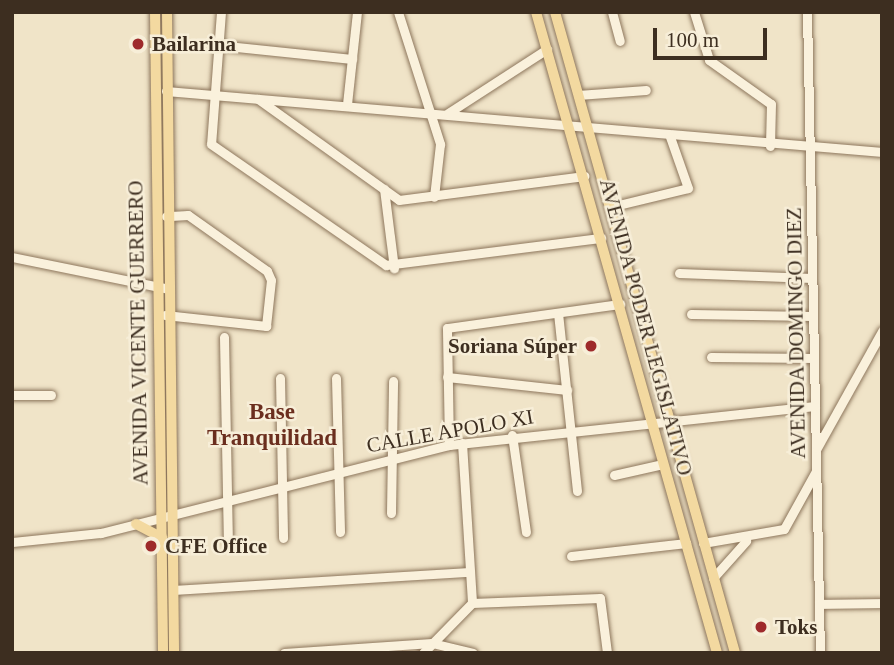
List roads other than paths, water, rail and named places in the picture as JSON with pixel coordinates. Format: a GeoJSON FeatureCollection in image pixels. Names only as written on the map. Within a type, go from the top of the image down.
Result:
{"type":"FeatureCollection","features":[{"type":"Feature","properties":{"kind":"main road","name":"AVENIDA VICENTE GUERRERO"},"geometry":{"type":"LineString","coordinates":[[155,12],[155,286],[162,315],[167,516],[173,590],[174,653]]}},
{"type":"Feature","properties":{"kind":"main road","name":"AVENIDA VICENTE GUERRERO"},"geometry":{"type":"LineString","coordinates":[[162,315],[167,289],[167,12]]}},
{"type":"Feature","properties":{"kind":"main road","name":"AVENIDA PODER LEGISLATIVO"},"geometry":{"type":"LineString","coordinates":[[536,12],[717,653]]}},
{"type":"Feature","properties":{"kind":"main road","name":"AVENIDA PODER LEGISLATIVO"},"geometry":{"type":"LineString","coordinates":[[555,12],[735,653]]}},
{"type":"Feature","properties":{"kind":"main road","name":"AVENIDA VICENTE GUERRERO"},"geometry":{"type":"LineString","coordinates":[[163,653],[162,538],[167,516]]}},
{"type":"Feature","properties":{"kind":"main road"},"geometry":{"type":"LineString","coordinates":[[136,524],[162,538]]}},
{"type":"Feature","properties":{"kind":"street"},"geometry":{"type":"LineString","coordinates":[[221,12],[208,133],[217,153],[394,268],[601,238]]}},
{"type":"Feature","properties":{"kind":"street"},"geometry":{"type":"LineString","coordinates":[[347,104],[357,12]]}},
{"type":"Feature","properties":{"kind":"street"},"geometry":{"type":"LineString","coordinates":[[398,12],[440,144],[434,197]]}},
{"type":"Feature","properties":{"kind":"street"},"geometry":{"type":"LineString","coordinates":[[612,12],[620,41]]}},
{"type":"Feature","properties":{"kind":"street"},"geometry":{"type":"LineString","coordinates":[[694,12],[709,60],[771,104],[770,146]]}},
{"type":"Feature","properties":{"kind":"street","name":"AVENIDA DOMINGO DIEZ"},"geometry":{"type":"LineString","coordinates":[[807,12],[820,653]]}},
{"type":"Feature","properties":{"kind":"street"},"geometry":{"type":"LineString","coordinates":[[217,45],[352,59]]}},
{"type":"Feature","properties":{"kind":"street"},"geometry":{"type":"LineString","coordinates":[[448,113],[548,50]]}},
{"type":"Feature","properties":{"kind":"street"},"geometry":{"type":"LineString","coordinates":[[578,95],[646,90]]}},
{"type":"Feature","properties":{"kind":"street"},"geometry":{"type":"LineString","coordinates":[[166,91],[430,111],[588,130],[770,146],[882,152]]}},
{"type":"Feature","properties":{"kind":"street"},"geometry":{"type":"LineString","coordinates":[[258,99],[399,200],[584,176]]}},
{"type":"Feature","properties":{"kind":"street"},"geometry":{"type":"LineString","coordinates":[[610,207],[688,188],[670,137]]}},
{"type":"Feature","properties":{"kind":"street"},"geometry":{"type":"LineString","coordinates":[[384,189],[394,268]]}},
{"type":"Feature","properties":{"kind":"street"},"geometry":{"type":"LineString","coordinates":[[162,315],[266,326],[271,280],[267,271],[188,215],[166,216]]}},
{"type":"Feature","properties":{"kind":"street"},"geometry":{"type":"LineString","coordinates":[[12,257],[167,289]]}},
{"type":"Feature","properties":{"kind":"street"},"geometry":{"type":"LineString","coordinates":[[679,273],[812,278]]}},
{"type":"Feature","properties":{"kind":"street"},"geometry":{"type":"LineString","coordinates":[[449,445],[447,328],[620,304]]}},
{"type":"Feature","properties":{"kind":"street"},"geometry":{"type":"LineString","coordinates":[[558,313],[577,491]]}},
{"type":"Feature","properties":{"kind":"street"},"geometry":{"type":"LineString","coordinates":[[691,314],[812,316]]}},
{"type":"Feature","properties":{"kind":"street"},"geometry":{"type":"LineString","coordinates":[[817,448],[882,331]]}},
{"type":"Feature","properties":{"kind":"street"},"geometry":{"type":"LineString","coordinates":[[224,337],[228,542]]}},
{"type":"Feature","properties":{"kind":"street"},"geometry":{"type":"LineString","coordinates":[[711,357],[814,358]]}},
{"type":"Feature","properties":{"kind":"street"},"geometry":{"type":"LineString","coordinates":[[446,377],[567,390]]}},
{"type":"Feature","properties":{"kind":"street"},"geometry":{"type":"LineString","coordinates":[[280,378],[283,538]]}},
{"type":"Feature","properties":{"kind":"street"},"geometry":{"type":"LineString","coordinates":[[336,378],[340,532]]}},
{"type":"Feature","properties":{"kind":"street"},"geometry":{"type":"LineString","coordinates":[[391,513],[393,381]]}},
{"type":"Feature","properties":{"kind":"street"},"geometry":{"type":"LineString","coordinates":[[12,395],[51,395]]}},
{"type":"Feature","properties":{"kind":"street","name":"CALLE APOLO XI"},"geometry":{"type":"LineString","coordinates":[[12,542],[56,541],[136,524],[393,456],[449,445],[667,417],[815,406]]}},
{"type":"Feature","properties":{"kind":"street"},"geometry":{"type":"LineString","coordinates":[[512,435],[526,532]]}},
{"type":"Feature","properties":{"kind":"street"},"geometry":{"type":"LineString","coordinates":[[462,443],[472,603]]}},
{"type":"Feature","properties":{"kind":"street"},"geometry":{"type":"LineString","coordinates":[[614,475],[663,464]]}},
{"type":"Feature","properties":{"kind":"street"},"geometry":{"type":"LineString","coordinates":[[703,544],[746,541],[784,529],[816,471]]}},
{"type":"Feature","properties":{"kind":"street"},"geometry":{"type":"LineString","coordinates":[[713,578],[746,541]]}},
{"type":"Feature","properties":{"kind":"street"},"geometry":{"type":"LineString","coordinates":[[571,556],[686,543]]}},
{"type":"Feature","properties":{"kind":"street"},"geometry":{"type":"LineString","coordinates":[[173,590],[469,572]]}},
{"type":"Feature","properties":{"kind":"street"},"geometry":{"type":"LineString","coordinates":[[424,653],[472,603],[600,598],[607,653]]}},
{"type":"Feature","properties":{"kind":"street"},"geometry":{"type":"LineString","coordinates":[[819,604],[882,603]]}},
{"type":"Feature","properties":{"kind":"street"},"geometry":{"type":"LineString","coordinates":[[284,653],[432,643],[473,653]]}},
{"type":"Feature","properties":{"kind":"place","name":"Bailarina"},"geometry":{"type":"Point","coordinates":[138,44]}},
{"type":"Feature","properties":{"kind":"place","name":"Soriana Súper"},"geometry":{"type":"Point","coordinates":[591,346]}},
{"type":"Feature","properties":{"kind":"place","name":"CFE Office"},"geometry":{"type":"Point","coordinates":[151,546]}},
{"type":"Feature","properties":{"kind":"place","name":"Toks"},"geometry":{"type":"Point","coordinates":[761,627]}},
{"type":"Feature","properties":{"kind":"district","name":"Base Tranquilidad"},"geometry":{"type":"Point","coordinates":[272,425]}}]}
